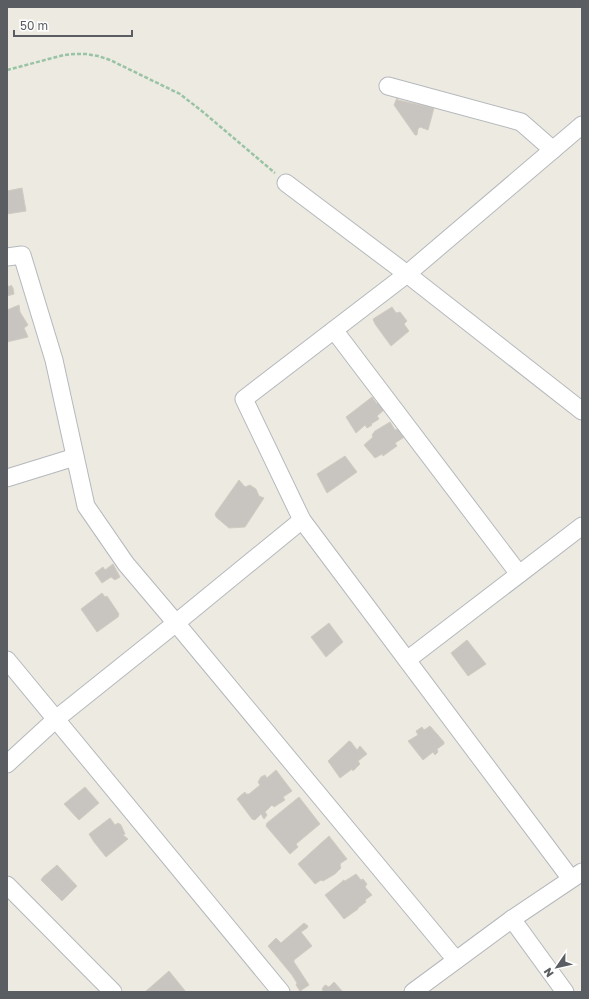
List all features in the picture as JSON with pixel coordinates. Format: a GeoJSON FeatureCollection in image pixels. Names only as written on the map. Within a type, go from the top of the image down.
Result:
{"type":"FeatureCollection","features":[{"type":"Feature","properties":{"kind":"street"},"geometry":{"type":"LineString","coordinates":[[388,86],[521,122],[553,150]]}},
{"type":"Feature","properties":{"kind":"street"},"geometry":{"type":"LineString","coordinates":[[413,992],[512,919],[577,875],[407,660],[302,520],[244,400],[407,274],[582,125]]}},
{"type":"Feature","properties":{"kind":"street"},"geometry":{"type":"LineString","coordinates":[[286,183],[407,274],[582,411]]}},
{"type":"Feature","properties":{"kind":"street"},"geometry":{"type":"LineString","coordinates":[[7,257],[22,255],[54,360],[86,506],[126,564],[456,960]]}},
{"type":"Feature","properties":{"kind":"street"},"geometry":{"type":"LineString","coordinates":[[334,330],[519,574]]}},
{"type":"Feature","properties":{"kind":"street"},"geometry":{"type":"LineString","coordinates":[[7,478],[74,456]]}},
{"type":"Feature","properties":{"kind":"street"},"geometry":{"type":"LineString","coordinates":[[7,764],[56,719],[302,520]]}},
{"type":"Feature","properties":{"kind":"street"},"geometry":{"type":"LineString","coordinates":[[407,660],[582,526]]}},
{"type":"Feature","properties":{"kind":"street"},"geometry":{"type":"LineString","coordinates":[[7,660],[281,992]]}},
{"type":"Feature","properties":{"kind":"street"},"geometry":{"type":"LineString","coordinates":[[7,885],[113,992]]}},
{"type":"Feature","properties":{"kind":"street"},"geometry":{"type":"LineString","coordinates":[[512,919],[565,992]]}},
{"type":"Feature","properties":{"kind":"path"},"geometry":{"type":"LineString","coordinates":[[7,70],[64,55],[86,54],[110,60],[180,94],[286,183]]}},
{"type":"Feature","properties":{"kind":"building"},"geometry":{"type":"Polygon","coordinates":[[[397,98],[398,100],[434,108],[428,130],[420,127],[417,135],[415,135],[394,105],[397,98]]]}},
{"type":"Feature","properties":{"kind":"building"},"geometry":{"type":"Polygon","coordinates":[[[22,188],[26,211],[7,214],[7,191],[22,188]]]}},
{"type":"Feature","properties":{"kind":"building"},"geometry":{"type":"Polygon","coordinates":[[[7,284],[9,287],[11,285],[14,294],[7,296],[7,284]]]}},
{"type":"Feature","properties":{"kind":"building"},"geometry":{"type":"Polygon","coordinates":[[[19,305],[20,312],[28,325],[24,328],[28,337],[7,342],[7,310],[19,305]]]}},
{"type":"Feature","properties":{"kind":"building"},"geometry":{"type":"Polygon","coordinates":[[[392,307],[396,313],[400,312],[407,321],[404,324],[409,331],[391,346],[373,319],[392,307]]]}},
{"type":"Feature","properties":{"kind":"building"},"geometry":{"type":"Polygon","coordinates":[[[372,397],[377,404],[379,402],[384,410],[377,416],[379,419],[371,424],[372,425],[367,428],[365,425],[356,433],[346,417],[372,397]]]}},
{"type":"Feature","properties":{"kind":"building"},"geometry":{"type":"Polygon","coordinates":[[[390,422],[395,430],[398,429],[402,435],[404,434],[406,436],[395,443],[397,446],[383,456],[382,454],[375,458],[364,445],[373,437],[372,435],[375,431],[390,422]]]}},
{"type":"Feature","properties":{"kind":"building"},"geometry":{"type":"Polygon","coordinates":[[[345,456],[357,472],[327,493],[317,474],[345,456]]]}},
{"type":"Feature","properties":{"kind":"building"},"geometry":{"type":"Polygon","coordinates":[[[239,480],[245,487],[250,485],[256,489],[259,496],[264,498],[245,527],[229,528],[216,517],[215,514],[239,480]]]}},
{"type":"Feature","properties":{"kind":"building"},"geometry":{"type":"Polygon","coordinates":[[[113,564],[120,577],[115,580],[111,577],[102,583],[95,573],[103,567],[105,570],[113,564]]]}},
{"type":"Feature","properties":{"kind":"building"},"geometry":{"type":"Polygon","coordinates":[[[102,593],[105,597],[107,596],[119,614],[118,617],[97,632],[81,609],[102,593]]]}},
{"type":"Feature","properties":{"kind":"building"},"geometry":{"type":"Polygon","coordinates":[[[329,623],[343,642],[326,657],[311,637],[329,623]]]}},
{"type":"Feature","properties":{"kind":"building"},"geometry":{"type":"Polygon","coordinates":[[[467,640],[486,664],[468,676],[451,653],[467,640]]]}},
{"type":"Feature","properties":{"kind":"building"},"geometry":{"type":"Polygon","coordinates":[[[430,726],[444,742],[444,744],[437,749],[438,752],[435,755],[433,752],[423,760],[408,741],[418,735],[416,731],[422,727],[424,730],[430,726]]]}},
{"type":"Feature","properties":{"kind":"building"},"geometry":{"type":"Polygon","coordinates":[[[349,741],[357,750],[360,746],[367,754],[358,761],[360,764],[353,771],[352,769],[340,778],[328,761],[349,741]]]}},
{"type":"Feature","properties":{"kind":"building"},"geometry":{"type":"Polygon","coordinates":[[[276,770],[292,791],[283,797],[285,800],[274,807],[272,805],[265,812],[267,815],[264,819],[261,814],[255,820],[252,819],[237,799],[245,792],[246,794],[249,794],[260,785],[258,782],[261,777],[265,775],[267,778],[276,770]]]}},
{"type":"Feature","properties":{"kind":"building"},"geometry":{"type":"Polygon","coordinates":[[[85,787],[99,803],[79,820],[64,804],[85,787]]]}},
{"type":"Feature","properties":{"kind":"building"},"geometry":{"type":"Polygon","coordinates":[[[299,797],[320,824],[296,844],[298,847],[290,854],[266,826],[267,823],[299,797]]]}},
{"type":"Feature","properties":{"kind":"building"},"geometry":{"type":"Polygon","coordinates":[[[110,818],[115,825],[118,823],[121,825],[125,834],[123,835],[128,839],[106,857],[89,834],[110,818]]]}},
{"type":"Feature","properties":{"kind":"building"},"geometry":{"type":"Polygon","coordinates":[[[329,836],[347,859],[341,863],[341,868],[335,874],[315,884],[298,864],[329,836]]]}},
{"type":"Feature","properties":{"kind":"building"},"geometry":{"type":"Polygon","coordinates":[[[57,865],[77,886],[62,901],[41,880],[57,865]]]}},
{"type":"Feature","properties":{"kind":"building"},"geometry":{"type":"Polygon","coordinates":[[[356,874],[367,884],[365,887],[372,895],[365,900],[366,902],[358,909],[344,919],[325,895],[343,880],[345,881],[356,874]]]}},
{"type":"Feature","properties":{"kind":"building"},"geometry":{"type":"Polygon","coordinates":[[[304,923],[308,926],[301,932],[312,946],[294,960],[309,985],[300,991],[292,975],[268,946],[276,938],[281,943],[304,923]]]}},
{"type":"Feature","properties":{"kind":"building"},"geometry":{"type":"Polygon","coordinates":[[[169,971],[186,992],[145,992],[169,971]]]}},
{"type":"Feature","properties":{"kind":"building"},"geometry":{"type":"Polygon","coordinates":[[[334,982],[343,992],[322,992],[325,985],[329,987],[334,982]]]}}]}
